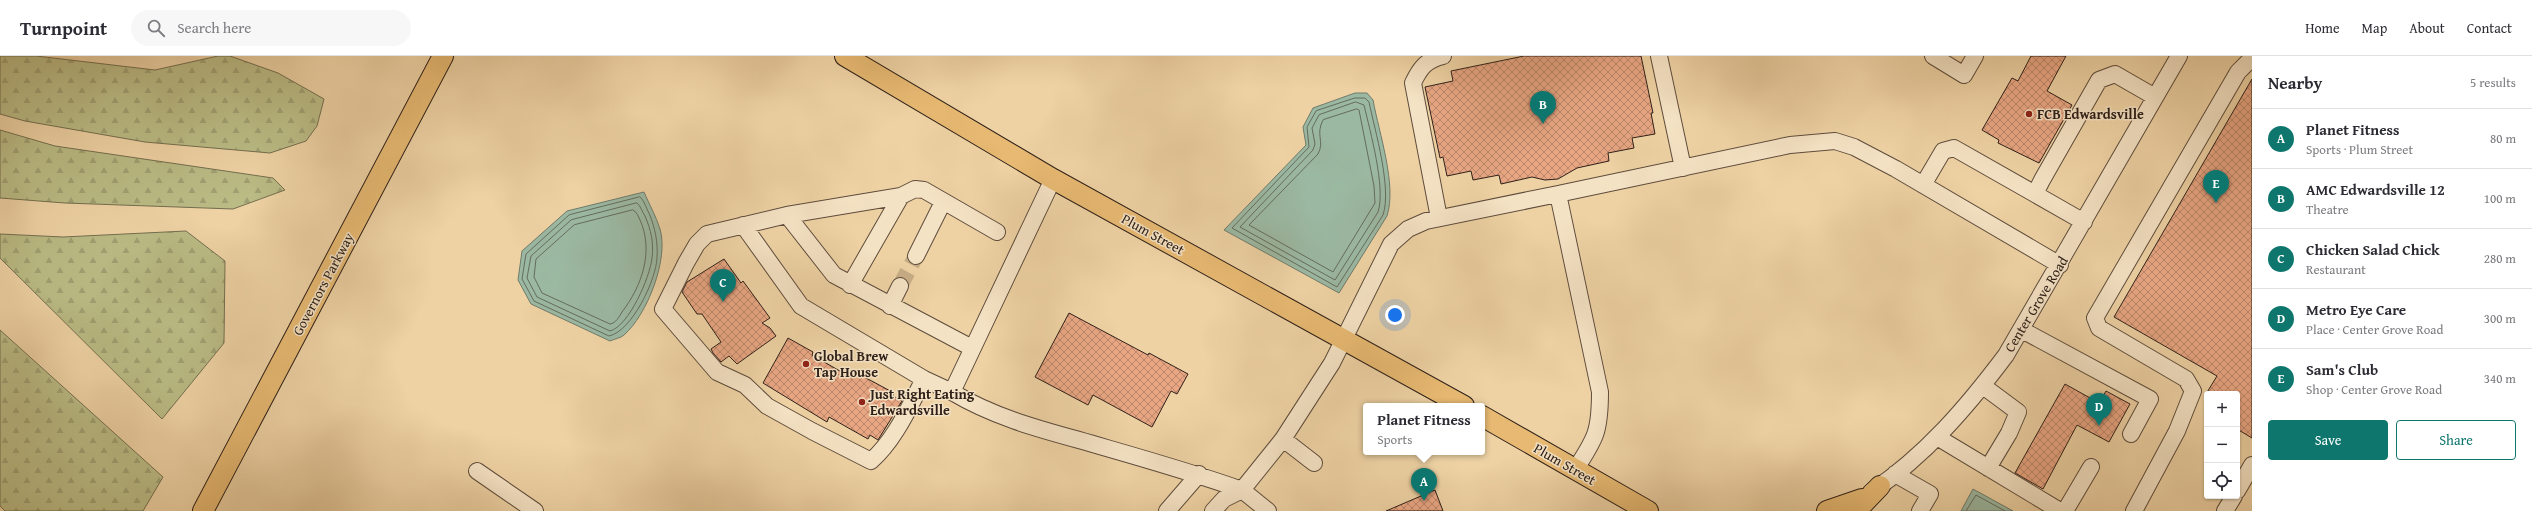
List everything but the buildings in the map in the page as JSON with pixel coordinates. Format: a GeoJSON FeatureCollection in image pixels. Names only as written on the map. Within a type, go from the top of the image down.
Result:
{"type":"FeatureCollection","features":[{"type":"Feature","properties":{"kind":"main road","name":"Governors Parkway"},"geometry":{"type":"LineString","coordinates":[[202,511],[443,56]]}},
{"type":"Feature","properties":{"kind":"main road","name":"Plum Street"},"geometry":{"type":"LineString","coordinates":[[845,56],[1053,179],[1459,403]]}},
{"type":"Feature","properties":{"kind":"main road","name":"Plum Street"},"geometry":{"type":"LineString","coordinates":[[1485,418],[1642,508]]}},
{"type":"Feature","properties":{"kind":"main road"},"geometry":{"type":"LineString","coordinates":[[1827,511],[1859,505],[1880,486]]}},
{"type":"Feature","properties":{"kind":"street"},"geometry":{"type":"LineString","coordinates":[[1439,218],[1412,83],[1418,70],[1430,59],[1443,56]]}},
{"type":"Feature","properties":{"kind":"street"},"geometry":{"type":"LineString","coordinates":[[1658,56],[1683,168]]}},
{"type":"Feature","properties":{"kind":"street"},"geometry":{"type":"LineString","coordinates":[[1933,56],[1964,75],[1975,56]]}},
{"type":"Feature","properties":{"kind":"street","name":"Center Grove Road"},"geometry":{"type":"LineString","coordinates":[[1880,486],[1937,437],[1983,386],[2022,330],[2156,97],[2177,56]]}},
{"type":"Feature","properties":{"kind":"street"},"geometry":{"type":"LineString","coordinates":[[2134,511],[2177,431],[2193,391],[2186,379],[2099,328],[2095,318],[2238,72],[2250,58]]}},
{"type":"Feature","properties":{"kind":"street"},"geometry":{"type":"LineString","coordinates":[[2035,194],[2099,80],[2115,74],[2156,97]]}},
{"type":"Feature","properties":{"kind":"street"},"geometry":{"type":"LineString","coordinates":[[1213,511],[1224,499],[1242,490],[1283,439],[1332,363],[1391,244],[1408,229],[1439,218],[1790,145],[1835,141],[1854,147],[1923,184],[2060,265]]}},
{"type":"Feature","properties":{"kind":"street"},"geometry":{"type":"LineString","coordinates":[[1923,184],[1943,151],[1954,148],[2084,222]]}},
{"type":"Feature","properties":{"kind":"street"},"geometry":{"type":"LineString","coordinates":[[952,392],[1053,179]]}},
{"type":"Feature","properties":{"kind":"street"},"geometry":{"type":"LineString","coordinates":[[924,379],[894,434],[882,452],[871,461],[805,428],[767,406],[744,385],[717,372],[663,308],[697,244],[707,234],[743,225],[787,215],[901,196],[915,189],[924,190],[997,232]]}},
{"type":"Feature","properties":{"kind":"street"},"geometry":{"type":"LineString","coordinates":[[1558,194],[1600,392],[1600,422],[1593,443],[1575,470]]}},
{"type":"Feature","properties":{"kind":"street"},"geometry":{"type":"LineString","coordinates":[[850,285],[901,196]]}},
{"type":"Feature","properties":{"kind":"street"},"geometry":{"type":"LineString","coordinates":[[916,256],[944,202]]}},
{"type":"Feature","properties":{"kind":"street"},"geometry":{"type":"LineString","coordinates":[[787,215],[834,275],[850,285],[972,348]]}},
{"type":"Feature","properties":{"kind":"street"},"geometry":{"type":"LineString","coordinates":[[743,225],[801,306],[924,379],[952,392],[974,406],[1012,421],[1199,474],[1242,490],[1268,511]]}},
{"type":"Feature","properties":{"kind":"street"},"geometry":{"type":"LineString","coordinates":[[890,306],[900,286]]}},
{"type":"Feature","properties":{"kind":"street"},"geometry":{"type":"LineString","coordinates":[[2022,330],[2150,399],[2131,434]]}},
{"type":"Feature","properties":{"kind":"street"},"geometry":{"type":"LineString","coordinates":[[1983,386],[2018,412],[2009,433],[1988,468]]}},
{"type":"Feature","properties":{"kind":"street"},"geometry":{"type":"LineString","coordinates":[[1937,437],[2060,511]]}},
{"type":"Feature","properties":{"kind":"street"},"geometry":{"type":"LineString","coordinates":[[1283,439],[1314,463]]}},
{"type":"Feature","properties":{"kind":"street"},"geometry":{"type":"LineString","coordinates":[[2240,486],[2252,466]]}},
{"type":"Feature","properties":{"kind":"street"},"geometry":{"type":"LineString","coordinates":[[2065,511],[2091,467]]}},
{"type":"Feature","properties":{"kind":"street"},"geometry":{"type":"LineString","coordinates":[[477,471],[535,511]]}},
{"type":"Feature","properties":{"kind":"street"},"geometry":{"type":"LineString","coordinates":[[1167,511],[1199,474]]}},
{"type":"Feature","properties":{"kind":"street"},"geometry":{"type":"LineString","coordinates":[[1895,474],[1930,494],[1920,511]]}},
{"type":"Feature","properties":{"kind":"street"},"geometry":{"type":"LineString","coordinates":[[2225,511],[2232,499]]}},
{"type":"Feature","properties":{"kind":"street"},"geometry":{"type":"LineString","coordinates":[[1843,511],[1859,505]]}},
{"type":"Feature","properties":{"kind":"green space"},"geometry":{"type":"Polygon","coordinates":[[[0,56],[36,56],[155,70],[218,56],[230,56],[278,73],[324,99],[317,126],[306,141],[270,153],[145,142],[25,121],[0,114],[0,56]]]}},
{"type":"Feature","properties":{"kind":"green space"},"geometry":{"type":"Polygon","coordinates":[[[0,130],[55,146],[273,178],[285,190],[233,209],[65,203],[0,198],[0,130]]]}},
{"type":"Feature","properties":{"kind":"green space"},"geometry":{"type":"Polygon","coordinates":[[[186,231],[225,261],[224,343],[162,419],[0,258],[0,234],[63,237],[186,231]]]}},
{"type":"Feature","properties":{"kind":"green space"},"geometry":{"type":"Polygon","coordinates":[[[0,330],[163,477],[143,511],[5,511],[0,506],[0,330]]]}},
{"type":"Feature","properties":{"kind":"water"},"geometry":{"type":"Polygon","coordinates":[[[1355,93],[1367,93],[1373,100],[1389,174],[1390,203],[1387,216],[1339,293],[1224,230],[1306,145],[1303,127],[1313,108],[1355,93]]]}},
{"type":"Feature","properties":{"kind":"water"},"geometry":{"type":"Polygon","coordinates":[[[644,192],[660,229],[662,241],[659,270],[648,301],[641,314],[633,326],[624,335],[610,341],[531,304],[518,280],[522,251],[567,211],[644,192]]]}},
{"type":"Feature","properties":{"kind":"water"},"geometry":{"type":"Polygon","coordinates":[[[1973,489],[2013,511],[1961,511],[1973,489]]]}},
{"type":"Feature","properties":{"kind":"tunnel"},"geometry":{"type":"LineString","coordinates":[[900,286],[916,256]]}},
{"type":"Feature","properties":{"kind":"place","name":"FCB Edwardsville"},"geometry":{"type":"Point","coordinates":[2029,114]}},
{"type":"Feature","properties":{"kind":"place","name":"AMC Edwardsville 12"},"geometry":{"type":"Point","coordinates":[1543,124]}},
{"type":"Feature","properties":{"kind":"place","name":"Sam's Club"},"geometry":{"type":"Point","coordinates":[2216,203]}},
{"type":"Feature","properties":{"kind":"place","name":"Chicken Salad Chick"},"geometry":{"type":"Point","coordinates":[723,302]}},
{"type":"Feature","properties":{"kind":"place","name":"Global Brew Tap House"},"geometry":{"type":"Point","coordinates":[806,364]}},
{"type":"Feature","properties":{"kind":"place","name":"Just Right Eating Edwardsville"},"geometry":{"type":"Point","coordinates":[862,402]}},
{"type":"Feature","properties":{"kind":"place","name":"Metro Eye Care"},"geometry":{"type":"Point","coordinates":[2099,426]}},
{"type":"Feature","properties":{"kind":"place","name":"Planet Fitness"},"geometry":{"type":"Point","coordinates":[1424,501]}}]}
